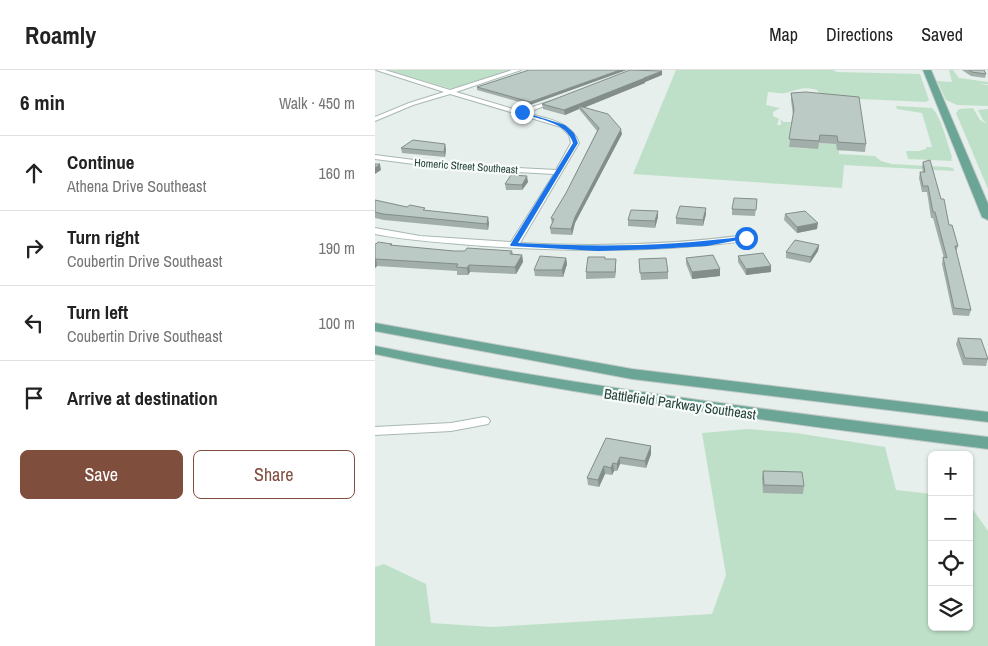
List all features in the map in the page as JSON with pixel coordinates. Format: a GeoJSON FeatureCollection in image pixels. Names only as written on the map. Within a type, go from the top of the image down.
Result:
{"type":"FeatureCollection","features":[{"type":"Feature","properties":{"kind":"main road"},"geometry":{"type":"LineString","coordinates":[[927,70],[984,198],[988,217]]}},
{"type":"Feature","properties":{"kind":"main road","name":"Battlefield Parkway Southeast"},"geometry":{"type":"LineString","coordinates":[[375,327],[632,374],[988,417]]}},
{"type":"Feature","properties":{"kind":"main road","name":"Battlefield Parkway Southeast"},"geometry":{"type":"LineString","coordinates":[[375,350],[464,369],[631,397],[988,443]]}},
{"type":"Feature","properties":{"kind":"street"},"geometry":{"type":"LineString","coordinates":[[379,70],[522,112],[563,126],[573,134],[575,143],[513,245]]}},
{"type":"Feature","properties":{"kind":"street"},"geometry":{"type":"LineString","coordinates":[[375,119],[518,70]]}},
{"type":"Feature","properties":{"kind":"street"},"geometry":{"type":"LineString","coordinates":[[522,112],[565,96]]}},
{"type":"Feature","properties":{"kind":"street","name":"Homeric Street Southeast"},"geometry":{"type":"LineString","coordinates":[[375,158],[445,166],[558,172]]}},
{"type":"Feature","properties":{"kind":"street"},"geometry":{"type":"LineString","coordinates":[[375,231],[439,240],[598,249],[707,244],[746,238]]}},
{"type":"Feature","properties":{"kind":"street"},"geometry":{"type":"LineString","coordinates":[[375,431],[451,427],[484,422]]}},
{"type":"Feature","properties":{"kind":"green space"},"geometry":{"type":"Polygon","coordinates":[[[388,70],[511,70],[451,89],[388,70]]]}},
{"type":"Feature","properties":{"kind":"green space"},"geometry":{"type":"Polygon","coordinates":[[[676,70],[833,70],[837,72],[920,74],[929,100],[926,102],[860,99],[820,94],[817,90],[804,88],[783,93],[768,92],[766,105],[780,108],[773,112],[773,116],[779,119],[777,125],[781,125],[781,119],[783,122],[792,122],[789,125],[792,126],[789,147],[807,149],[819,143],[837,144],[837,150],[849,151],[839,151],[839,154],[875,156],[881,161],[892,164],[947,167],[953,168],[954,171],[844,165],[842,188],[633,174],[676,70]]]}},
{"type":"Feature","properties":{"kind":"green space"},"geometry":{"type":"Polygon","coordinates":[[[949,70],[953,70],[959,78],[988,82],[988,84],[979,84],[988,85],[988,106],[957,105],[946,100],[937,81],[952,82],[949,70]]]}},
{"type":"Feature","properties":{"kind":"green space"},"geometry":{"type":"Polygon","coordinates":[[[896,106],[933,108],[941,124],[952,157],[951,160],[953,161],[908,159],[906,151],[919,151],[926,149],[926,147],[932,147],[922,113],[897,109],[896,106]]]}},
{"type":"Feature","properties":{"kind":"green space"},"geometry":{"type":"Polygon","coordinates":[[[973,108],[980,120],[987,124],[978,110],[988,109],[988,189],[956,113],[959,109],[973,108]]]}},
{"type":"Feature","properties":{"kind":"green space"},"geometry":{"type":"Polygon","coordinates":[[[748,429],[796,433],[885,447],[896,490],[928,494],[928,631],[973,631],[973,510],[988,531],[988,646],[375,646],[375,567],[384,564],[426,584],[431,623],[492,627],[712,614],[726,575],[702,433],[748,429]]]}},
{"type":"Feature","properties":{"kind":"building"},"geometry":{"type":"Polygon","coordinates":[[[529,70],[620,70],[530,102],[477,87],[529,70]]]}},
{"type":"Feature","properties":{"kind":"building"},"geometry":{"type":"Polygon","coordinates":[[[630,70],[662,71],[564,110],[542,104],[630,70]]]}},
{"type":"Feature","properties":{"kind":"building"},"geometry":{"type":"Polygon","coordinates":[[[969,70],[984,70],[986,74],[972,72],[969,70]]]}},
{"type":"Feature","properties":{"kind":"building"},"geometry":{"type":"Polygon","coordinates":[[[806,92],[859,97],[866,144],[838,142],[837,136],[820,135],[819,141],[789,139],[794,109],[791,93],[806,92]]]}},
{"type":"Feature","properties":{"kind":"building"},"geometry":{"type":"Polygon","coordinates":[[[579,106],[608,114],[621,129],[575,217],[571,229],[550,228],[554,219],[551,218],[599,128],[579,106]]]}},
{"type":"Feature","properties":{"kind":"building"},"geometry":{"type":"Polygon","coordinates":[[[413,140],[445,144],[444,152],[401,148],[413,140]]]}},
{"type":"Feature","properties":{"kind":"building"},"geometry":{"type":"Polygon","coordinates":[[[930,160],[941,199],[944,199],[949,225],[952,225],[958,246],[955,246],[971,310],[954,308],[943,257],[947,258],[935,212],[933,212],[928,186],[923,186],[920,172],[925,172],[923,162],[930,160]]]}},
{"type":"Feature","properties":{"kind":"building"},"geometry":{"type":"Polygon","coordinates":[[[511,175],[527,176],[522,185],[505,184],[511,175]]]}},
{"type":"Feature","properties":{"kind":"building"},"geometry":{"type":"Polygon","coordinates":[[[734,198],[757,199],[756,210],[732,209],[734,198]]]}},
{"type":"Feature","properties":{"kind":"building"},"geometry":{"type":"Polygon","coordinates":[[[375,200],[407,207],[410,205],[425,208],[423,210],[488,217],[487,224],[383,214],[375,212],[375,200]]]}},
{"type":"Feature","properties":{"kind":"building"},"geometry":{"type":"Polygon","coordinates":[[[680,206],[706,208],[703,220],[676,218],[680,206]]]}},
{"type":"Feature","properties":{"kind":"building"},"geometry":{"type":"Polygon","coordinates":[[[631,210],[658,211],[655,221],[628,220],[631,210]]]}},
{"type":"Feature","properties":{"kind":"building"},"geometry":{"type":"Polygon","coordinates":[[[805,211],[818,223],[797,227],[785,214],[805,211]]]}},
{"type":"Feature","properties":{"kind":"building"},"geometry":{"type":"Polygon","coordinates":[[[795,240],[819,245],[811,257],[786,252],[795,240]]]}},
{"type":"Feature","properties":{"kind":"building"},"geometry":{"type":"Polygon","coordinates":[[[378,242],[392,244],[390,245],[454,251],[465,251],[467,248],[512,251],[510,254],[522,255],[515,267],[469,265],[467,268],[456,267],[458,264],[375,259],[375,244],[378,242]]]}},
{"type":"Feature","properties":{"kind":"building"},"geometry":{"type":"Polygon","coordinates":[[[763,253],[771,266],[746,269],[738,256],[763,253]]]}},
{"type":"Feature","properties":{"kind":"building"},"geometry":{"type":"Polygon","coordinates":[[[713,255],[720,269],[692,272],[686,258],[713,255]]]}},
{"type":"Feature","properties":{"kind":"building"},"geometry":{"type":"Polygon","coordinates":[[[540,256],[566,258],[562,270],[534,270],[540,256]]]}},
{"type":"Feature","properties":{"kind":"building"},"geometry":{"type":"Polygon","coordinates":[[[588,257],[616,259],[615,272],[586,272],[588,257]]]}},
{"type":"Feature","properties":{"kind":"building"},"geometry":{"type":"Polygon","coordinates":[[[666,258],[668,272],[640,273],[639,259],[666,258]]]}},
{"type":"Feature","properties":{"kind":"building"},"geometry":{"type":"Polygon","coordinates":[[[958,338],[981,339],[988,359],[965,358],[958,338]]]}},
{"type":"Feature","properties":{"kind":"building"},"geometry":{"type":"Polygon","coordinates":[[[606,438],[651,446],[645,461],[620,457],[617,464],[613,463],[611,468],[604,466],[598,480],[587,478],[606,438]]]}},
{"type":"Feature","properties":{"kind":"building"},"geometry":{"type":"Polygon","coordinates":[[[763,471],[802,472],[804,486],[764,485],[763,471]]]}},
{"type":"Feature","properties":{"kind":"route"},"geometry":{"type":"LineString","coordinates":[[522,112],[563,126],[573,134],[575,143],[513,245],[598,249],[707,244],[746,238]]}}]}
